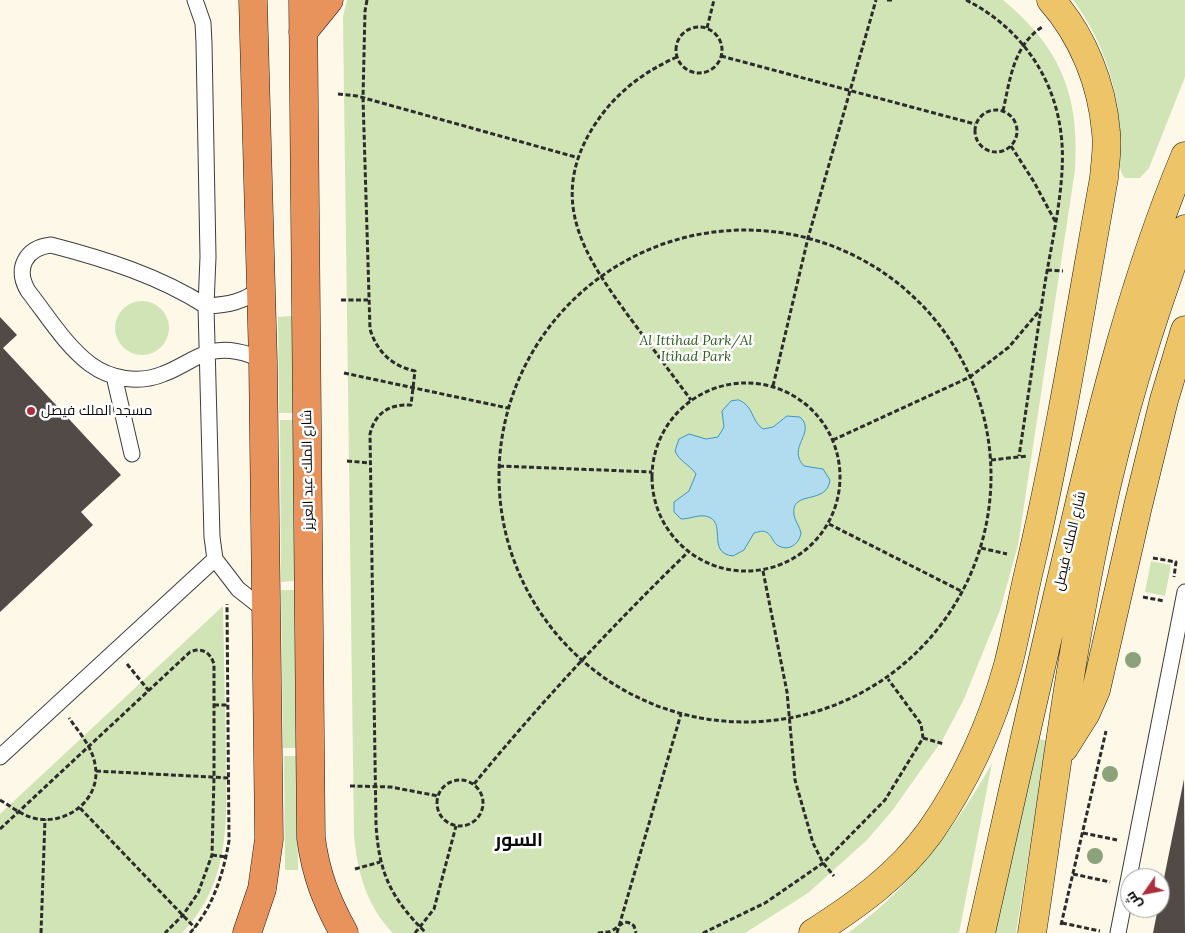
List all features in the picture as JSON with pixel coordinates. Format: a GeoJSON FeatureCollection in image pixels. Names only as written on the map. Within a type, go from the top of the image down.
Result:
{"type":"FeatureCollection","features":[{"type":"Feature","properties":{"kind":"highway"},"geometry":{"type":"LineString","coordinates":[[235,0],[253,29]]}},
{"type":"Feature","properties":{"kind":"highway"},"geometry":{"type":"LineString","coordinates":[[247,933],[262,889],[269,839],[263,361],[253,0]]}},
{"type":"Feature","properties":{"kind":"highway","name":"شارع الملك عبد العزيز"},"geometry":{"type":"LineString","coordinates":[[303,0],[311,838],[316,872],[344,933]]}},
{"type":"Feature","properties":{"kind":"highway"},"geometry":{"type":"LineString","coordinates":[[303,32],[329,0]]}},
{"type":"Feature","properties":{"kind":"main road"},"geometry":{"type":"LineString","coordinates":[[813,933],[864,899],[909,857],[946,808],[982,736],[1008,666],[1046,498],[1104,178],[1107,133],[1100,89],[1083,47],[1051,0]]}},
{"type":"Feature","properties":{"kind":"main road","name":"شارع الملك فيصل"},"geometry":{"type":"LineString","coordinates":[[981,933],[1036,684],[1106,391],[1141,277],[1185,156]]}},
{"type":"Feature","properties":{"kind":"main road","name":"شارع الملك فيصل"},"geometry":{"type":"LineString","coordinates":[[1032,933],[1078,626],[1104,497],[1138,370],[1185,229]]}},
{"type":"Feature","properties":{"kind":"main road"},"geometry":{"type":"LineString","coordinates":[[1059,756],[1086,713],[1096,690],[1138,506],[1185,330]]}},
{"type":"Feature","properties":{"kind":"main road"},"geometry":{"type":"LineString","coordinates":[[1043,657],[1037,634],[1038,612],[1051,521],[1046,498]]}},
{"type":"Feature","properties":{"kind":"main road"},"geometry":{"type":"LineString","coordinates":[[960,780],[982,761],[1013,708],[1036,684]]}},
{"type":"Feature","properties":{"kind":"lane"},"geometry":{"type":"LineString","coordinates":[[195,0],[202,22],[204,43],[208,257],[206,306],[212,536],[215,559],[227,576],[238,589],[267,612]]}},
{"type":"Feature","properties":{"kind":"lane"},"geometry":{"type":"LineString","coordinates":[[261,287],[252,295],[238,301],[206,306],[187,294],[145,274],[51,245],[40,246],[31,252],[24,260],[22,270],[23,281],[28,290],[83,358],[114,376],[138,379],[162,375],[208,353],[237,352],[263,361]]}},
{"type":"Feature","properties":{"kind":"lane"},"geometry":{"type":"LineString","coordinates":[[114,376],[132,454]]}},
{"type":"Feature","properties":{"kind":"lane"},"geometry":{"type":"LineString","coordinates":[[0,756],[215,559]]}},
{"type":"Feature","properties":{"kind":"lane"},"geometry":{"type":"LineString","coordinates":[[1118,933],[1185,592]]}},
{"type":"Feature","properties":{"kind":"path"},"geometry":{"type":"LineString","coordinates":[[367,0],[365,10],[364,98],[370,329],[373,340],[386,357],[394,364],[415,371],[410,405],[392,406],[384,410],[372,425],[370,434],[376,824],[380,862],[398,903],[426,933]]}},
{"type":"Feature","properties":{"kind":"path"},"geometry":{"type":"LineString","coordinates":[[707,28],[714,0]]}},
{"type":"Feature","properties":{"kind":"path"},"geometry":{"type":"LineString","coordinates":[[773,386],[808,238],[876,0]]}},
{"type":"Feature","properties":{"kind":"path"},"geometry":{"type":"LineString","coordinates":[[887,0],[892,0]]}},
{"type":"Feature","properties":{"kind":"path"},"geometry":{"type":"LineString","coordinates":[[966,0],[997,18],[1024,44],[1047,81],[1060,123],[1062,167],[1019,456]]}},
{"type":"Feature","properties":{"kind":"path"},"geometry":{"type":"LineString","coordinates":[[1003,110],[1016,57],[1024,44],[1042,27]]}},
{"type":"Feature","properties":{"kind":"path"},"geometry":{"type":"LineString","coordinates":[[693,28],[707,28],[718,37],[721,56],[714,67],[702,72],[690,71],[677,57],[676,49],[680,36],[693,28]]}},
{"type":"Feature","properties":{"kind":"path"},"geometry":{"type":"LineString","coordinates":[[721,56],[975,124]]}},
{"type":"Feature","properties":{"kind":"path"},"geometry":{"type":"LineString","coordinates":[[677,57],[655,67],[617,96],[592,129],[579,158],[573,193],[577,228],[582,245],[599,276],[691,400]]}},
{"type":"Feature","properties":{"kind":"path"},"geometry":{"type":"LineString","coordinates":[[338,94],[364,98],[579,158]]}},
{"type":"Feature","properties":{"kind":"path"},"geometry":{"type":"LineString","coordinates":[[1003,110],[1009,114],[1016,126],[1017,133],[1011,146],[998,152],[985,149],[976,138],[975,124],[986,111],[1003,110]]}},
{"type":"Feature","properties":{"kind":"path"},"geometry":{"type":"LineString","coordinates":[[1011,146],[1055,220]]}},
{"type":"Feature","properties":{"kind":"path"},"geometry":{"type":"LineString","coordinates":[[754,229],[808,238],[834,246],[859,258],[905,289],[943,330],[970,377],[984,418],[991,460],[990,504],[981,548],[963,592],[931,640],[888,679],[840,704],[789,719],[753,723],[716,722],[680,714],[645,701],[611,683],[581,659],[559,637],[540,612],[525,586],[513,557],[504,527],[500,497],[499,466],[508,408],[524,366],[542,335],[578,293],[599,276],[647,249],[699,233],[754,229]]}},
{"type":"Feature","properties":{"kind":"path"},"geometry":{"type":"LineString","coordinates":[[1047,270],[1066,271]]}},
{"type":"Feature","properties":{"kind":"path"},"geometry":{"type":"LineString","coordinates":[[341,300],[368,300]]}},
{"type":"Feature","properties":{"kind":"path"},"geometry":{"type":"LineString","coordinates":[[833,440],[970,377],[1009,346],[1041,309]]}},
{"type":"Feature","properties":{"kind":"path"},"geometry":{"type":"LineString","coordinates":[[344,373],[508,408]]}},
{"type":"Feature","properties":{"kind":"path"},"geometry":{"type":"LineString","coordinates":[[745,382],[773,386],[786,391],[809,407],[827,428],[833,440],[841,474],[836,508],[829,524],[802,555],[777,567],[763,571],[732,571],[708,564],[688,552],[675,539],[660,516],[652,490],[652,472],[660,440],[678,411],[691,400],[710,390],[730,384],[745,382]]}},
{"type":"Feature","properties":{"kind":"path"},"geometry":{"type":"LineString","coordinates":[[991,460],[1028,456]]}},
{"type":"Feature","properties":{"kind":"path"},"geometry":{"type":"LineString","coordinates":[[347,461],[371,463]]}},
{"type":"Feature","properties":{"kind":"path"},"geometry":{"type":"LineString","coordinates":[[499,466],[652,472]]}},
{"type":"Feature","properties":{"kind":"path"},"geometry":{"type":"LineString","coordinates":[[829,524],[963,592]]}},
{"type":"Feature","properties":{"kind":"path"},"geometry":{"type":"LineString","coordinates":[[981,548],[1010,555]]}},
{"type":"Feature","properties":{"kind":"path"},"geometry":{"type":"LineString","coordinates":[[474,784],[525,722],[581,659],[688,552]]}},
{"type":"Feature","properties":{"kind":"path"},"geometry":{"type":"LineString","coordinates":[[1147,557],[1176,562],[1174,579]]}},
{"type":"Feature","properties":{"kind":"path"},"geometry":{"type":"LineString","coordinates":[[763,571],[787,692],[796,780],[813,843],[823,863],[834,876]]}},
{"type":"Feature","properties":{"kind":"path"},"geometry":{"type":"LineString","coordinates":[[190,933],[215,894],[226,858],[231,825],[227,576]]}},
{"type":"Feature","properties":{"kind":"path"},"geometry":{"type":"LineString","coordinates":[[1138,596],[1170,602]]}},
{"type":"Feature","properties":{"kind":"path"},"geometry":{"type":"LineString","coordinates":[[116,650],[149,691]]}},
{"type":"Feature","properties":{"kind":"path"},"geometry":{"type":"LineString","coordinates":[[0,829],[190,652],[202,650],[208,653],[214,664],[212,855],[204,881],[183,915],[165,933]]}},
{"type":"Feature","properties":{"kind":"path"},"geometry":{"type":"LineString","coordinates":[[703,933],[764,903],[823,863],[885,800],[923,738],[920,724],[888,679]]}},
{"type":"Feature","properties":{"kind":"path"},"geometry":{"type":"LineString","coordinates":[[0,800],[19,812],[45,820],[64,817],[80,808],[92,791],[96,771],[89,746],[58,702]]}},
{"type":"Feature","properties":{"kind":"path"},"geometry":{"type":"LineString","coordinates":[[214,705],[228,705]]}},
{"type":"Feature","properties":{"kind":"path"},"geometry":{"type":"LineString","coordinates":[[617,933],[680,714]]}},
{"type":"Feature","properties":{"kind":"path"},"geometry":{"type":"LineString","coordinates":[[923,738],[944,744]]}},
{"type":"Feature","properties":{"kind":"path"},"geometry":{"type":"LineString","coordinates":[[96,771],[230,778]]}},
{"type":"Feature","properties":{"kind":"path"},"geometry":{"type":"LineString","coordinates":[[460,780],[474,784],[481,794],[482,812],[468,825],[456,826],[446,822],[439,813],[438,796],[446,784],[460,780]]}},
{"type":"Feature","properties":{"kind":"path"},"geometry":{"type":"LineString","coordinates":[[350,786],[407,789],[438,796]]}},
{"type":"Feature","properties":{"kind":"path"},"geometry":{"type":"LineString","coordinates":[[80,808],[194,928]]}},
{"type":"Feature","properties":{"kind":"path"},"geometry":{"type":"LineString","coordinates":[[41,933],[45,820]]}},
{"type":"Feature","properties":{"kind":"path"},"geometry":{"type":"LineString","coordinates":[[415,933],[434,909],[456,826]]}},
{"type":"Feature","properties":{"kind":"path"},"geometry":{"type":"LineString","coordinates":[[1082,833],[1122,841]]}},
{"type":"Feature","properties":{"kind":"path"},"geometry":{"type":"LineString","coordinates":[[212,855],[226,858]]}},
{"type":"Feature","properties":{"kind":"path"},"geometry":{"type":"LineString","coordinates":[[355,869],[380,862]]}},
{"type":"Feature","properties":{"kind":"path"},"geometry":{"type":"LineString","coordinates":[[1073,874],[1113,883]]}},
{"type":"Feature","properties":{"kind":"path"},"geometry":{"type":"LineString","coordinates":[[1111,891],[1114,874]]}},
{"type":"Feature","properties":{"kind":"path"},"geometry":{"type":"LineString","coordinates":[[598,933],[613,931],[622,922],[631,923],[637,930],[636,933]]}},
{"type":"Feature","properties":{"kind":"path"},"geometry":{"type":"LineString","coordinates":[[1062,923],[1102,932],[1104,924]]}},
{"type":"Feature","properties":{"kind":"path"},"geometry":{"type":"LineString","coordinates":[[713,928],[716,933]]}},
{"type":"Feature","properties":{"kind":"green space","name":"Al Ittihad Park/Al Itihad Park"},"geometry":{"type":"Polygon","coordinates":[[[347,0],[1003,0],[1039,36],[1053,55],[1063,75],[1070,96],[1074,119],[1076,143],[1075,170],[1018,545],[1000,610],[964,699],[943,739],[892,811],[867,840],[808,893],[745,933],[393,933],[376,912],[370,900],[361,875],[354,835],[343,17],[347,0]]]}},
{"type":"Feature","properties":{"kind":"green space"},"geometry":{"type":"Polygon","coordinates":[[[1073,0],[1185,0],[1185,77],[1149,168],[1140,178],[1125,178],[1122,173],[1119,160],[1117,106],[1110,74],[1091,28],[1073,0]]]}},
{"type":"Feature","properties":{"kind":"green space"},"geometry":{"type":"Polygon","coordinates":[[[142,301],[152,303],[161,309],[167,318],[169,328],[167,338],[161,347],[152,353],[142,355],[132,353],[123,347],[117,338],[115,328],[117,318],[123,309],[132,303],[142,301]]]}},
{"type":"Feature","properties":{"kind":"green space"},"geometry":{"type":"Polygon","coordinates":[[[292,316],[293,413],[279,413],[278,317],[292,316]]]}},
{"type":"Feature","properties":{"kind":"green space"},"geometry":{"type":"Polygon","coordinates":[[[280,420],[293,420],[294,581],[281,582],[280,420]]]}},
{"type":"Feature","properties":{"kind":"green space"},"geometry":{"type":"Polygon","coordinates":[[[1151,561],[1171,565],[1165,596],[1145,592],[1151,561]]]}},
{"type":"Feature","properties":{"kind":"green space"},"geometry":{"type":"Polygon","coordinates":[[[281,590],[295,590],[297,748],[283,748],[281,590]]]}},
{"type":"Feature","properties":{"kind":"green space"},"geometry":{"type":"Polygon","coordinates":[[[223,606],[225,826],[218,872],[210,893],[198,914],[182,933],[0,933],[0,814],[223,606]]]}},
{"type":"Feature","properties":{"kind":"green space"},"geometry":{"type":"Polygon","coordinates":[[[1039,739],[1047,741],[1016,933],[994,933],[1039,739]]]}},
{"type":"Feature","properties":{"kind":"green space"},"geometry":{"type":"Polygon","coordinates":[[[284,756],[297,756],[298,870],[285,870],[284,756]]]}},
{"type":"Feature","properties":{"kind":"green space"},"geometry":{"type":"Polygon","coordinates":[[[992,763],[959,933],[848,933],[891,897],[929,856],[963,811],[992,763]]]}},
{"type":"Feature","properties":{"kind":"water"},"geometry":{"type":"Polygon","coordinates":[[[739,400],[747,406],[756,422],[763,429],[773,427],[787,416],[800,417],[805,429],[799,446],[799,459],[804,466],[823,469],[830,480],[823,493],[803,499],[794,507],[794,515],[801,533],[795,544],[785,548],[781,547],[775,543],[768,533],[760,531],[754,533],[744,550],[733,556],[725,554],[720,549],[716,524],[712,519],[702,516],[681,519],[674,512],[674,502],[689,491],[696,474],[679,458],[675,451],[679,439],[689,434],[706,439],[718,437],[724,427],[722,411],[731,401],[739,400]]]}},
{"type":"Feature","properties":{"kind":"building","name":"مسجد الملك فيصل"},"geometry":{"type":"Polygon","coordinates":[[[0,317],[17,335],[3,348],[121,475],[81,512],[93,525],[0,612],[0,317]]]}},
{"type":"Feature","properties":{"kind":"building"},"geometry":{"type":"Polygon","coordinates":[[[1184,779],[1185,933],[1153,933],[1156,918],[1170,918],[1170,868],[1166,868],[1184,779]]]}},
{"type":"Feature","properties":{"kind":"place","name":"مسجد الملك فيصل"},"geometry":{"type":"Point","coordinates":[31,411]}},
{"type":"Feature","properties":{"kind":"district","name":"السور"},"geometry":{"type":"Point","coordinates":[519,841]}}]}
